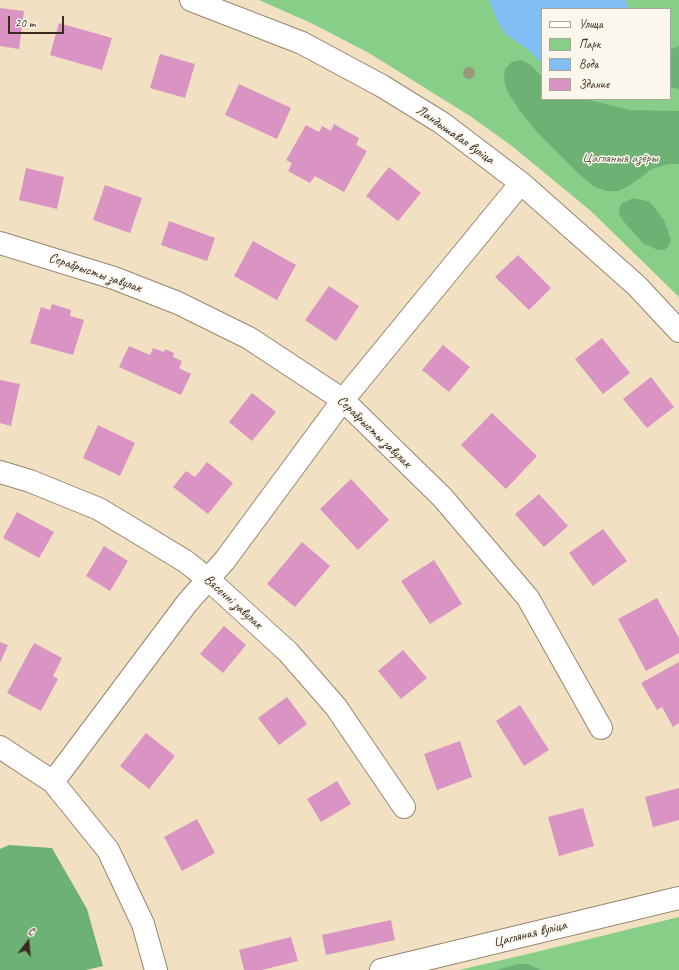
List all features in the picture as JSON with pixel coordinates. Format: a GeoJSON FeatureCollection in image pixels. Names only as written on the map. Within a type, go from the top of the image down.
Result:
{"type":"FeatureCollection","features":[{"type":"Feature","properties":{"kind":"street","name":"Ландышавая вуліца"},"geometry":{"type":"LineString","coordinates":[[191,0],[302,43],[382,86],[442,123],[520,183],[637,286],[679,330]]}},
{"type":"Feature","properties":{"kind":"street"},"geometry":{"type":"LineString","coordinates":[[53,782],[187,603],[225,560],[343,400],[520,183]]}},
{"type":"Feature","properties":{"kind":"street","name":"Серабрысты завулак"},"geometry":{"type":"LineString","coordinates":[[0,243],[114,278],[178,303],[249,338],[343,400],[443,498],[528,598],[601,728]]}},
{"type":"Feature","properties":{"kind":"street","name":"Вясенні завулак"},"geometry":{"type":"LineString","coordinates":[[0,472],[30,481],[99,508],[185,561],[208,579],[288,652],[331,702],[404,807]]}},
{"type":"Feature","properties":{"kind":"street"},"geometry":{"type":"LineString","coordinates":[[0,747],[53,782],[108,850],[143,924],[156,970]]}},
{"type":"Feature","properties":{"kind":"street","name":"Цагляная вуліца"},"geometry":{"type":"LineString","coordinates":[[381,970],[679,898]]}},
{"type":"Feature","properties":{"kind":"green space","name":"Цагляныя азёры"},"geometry":{"type":"Polygon","coordinates":[[[259,0],[679,0],[679,297],[592,212],[512,146],[470,116],[369,53],[311,23],[259,0]]]}},
{"type":"Feature","properties":{"kind":"green space"},"geometry":{"type":"Polygon","coordinates":[[[679,46],[679,89],[671,87],[671,50],[679,46]]]}},
{"type":"Feature","properties":{"kind":"green space"},"geometry":{"type":"Polygon","coordinates":[[[522,60],[532,66],[541,76],[541,100],[589,100],[630,110],[679,111],[679,164],[668,164],[652,169],[629,186],[618,191],[606,191],[593,186],[537,132],[520,111],[507,91],[504,79],[505,69],[512,62],[522,60]]]}},
{"type":"Feature","properties":{"kind":"green space"},"geometry":{"type":"Polygon","coordinates":[[[634,198],[650,202],[664,220],[671,240],[668,247],[664,250],[658,250],[644,244],[620,216],[619,209],[622,203],[634,198]]]}},
{"type":"Feature","properties":{"kind":"green space"},"geometry":{"type":"Polygon","coordinates":[[[9,845],[52,848],[87,909],[103,966],[86,970],[0,970],[0,849],[9,845]]]}},
{"type":"Feature","properties":{"kind":"green space"},"geometry":{"type":"Polygon","coordinates":[[[679,917],[679,970],[459,970],[528,954],[679,917]]]}},
{"type":"Feature","properties":{"kind":"green space"},"geometry":{"type":"Polygon","coordinates":[[[518,964],[528,964],[541,970],[496,970],[518,964]]]}},
{"type":"Feature","properties":{"kind":"water"},"geometry":{"type":"Polygon","coordinates":[[[489,0],[626,0],[628,8],[541,8],[541,63],[530,51],[505,34],[497,20],[489,0]]]}},
{"type":"Feature","properties":{"kind":"building"},"geometry":{"type":"Polygon","coordinates":[[[0,8],[24,11],[19,49],[0,46],[0,8]]]}},
{"type":"Feature","properties":{"kind":"building"},"geometry":{"type":"Polygon","coordinates":[[[59,23],[112,38],[102,70],[50,55],[59,23]]]}},
{"type":"Feature","properties":{"kind":"building"},"geometry":{"type":"Polygon","coordinates":[[[160,54],[195,64],[185,98],[150,88],[160,54]]]}},
{"type":"Feature","properties":{"kind":"building"},"geometry":{"type":"Polygon","coordinates":[[[239,84],[291,108],[277,139],[225,115],[239,84]]]}},
{"type":"Feature","properties":{"kind":"building"},"geometry":{"type":"Polygon","coordinates":[[[334,124],[359,138],[356,145],[367,151],[344,192],[315,176],[310,183],[288,171],[292,163],[286,160],[306,125],[319,132],[322,126],[331,131],[334,124]]]}},
{"type":"Feature","properties":{"kind":"building"},"geometry":{"type":"Polygon","coordinates":[[[389,167],[421,193],[398,221],[366,196],[389,167]]]}},
{"type":"Feature","properties":{"kind":"building"},"geometry":{"type":"Polygon","coordinates":[[[26,168],[64,177],[57,209],[19,200],[26,168]]]}},
{"type":"Feature","properties":{"kind":"building"},"geometry":{"type":"Polygon","coordinates":[[[105,185],[142,198],[130,233],[93,220],[105,185]]]}},
{"type":"Feature","properties":{"kind":"building"},"geometry":{"type":"Polygon","coordinates":[[[169,221],[215,238],[207,261],[161,245],[169,221]]]}},
{"type":"Feature","properties":{"kind":"building"},"geometry":{"type":"Polygon","coordinates":[[[253,241],[296,265],[277,300],[234,276],[253,241]]]}},
{"type":"Feature","properties":{"kind":"building"},"geometry":{"type":"Polygon","coordinates":[[[518,255],[551,288],[529,310],[495,277],[518,255]]]}},
{"type":"Feature","properties":{"kind":"building"},"geometry":{"type":"Polygon","coordinates":[[[329,286],[359,306],[336,341],[305,320],[329,286]]]}},
{"type":"Feature","properties":{"kind":"building"},"geometry":{"type":"Polygon","coordinates":[[[52,304],[71,310],[70,316],[84,320],[73,355],[30,343],[41,307],[50,310],[52,304]]]}},
{"type":"Feature","properties":{"kind":"building"},"geometry":{"type":"Polygon","coordinates":[[[602,338],[630,373],[603,394],[575,359],[602,338]]]}},
{"type":"Feature","properties":{"kind":"building"},"geometry":{"type":"Polygon","coordinates":[[[443,345],[470,367],[449,392],[422,370],[443,345]]]}},
{"type":"Feature","properties":{"kind":"building"},"geometry":{"type":"Polygon","coordinates":[[[129,346],[150,355],[153,348],[164,352],[165,349],[174,353],[173,357],[182,361],[179,368],[191,374],[181,395],[119,367],[129,346]]]}},
{"type":"Feature","properties":{"kind":"building"},"geometry":{"type":"Polygon","coordinates":[[[651,377],[674,407],[647,428],[623,399],[651,377]]]}},
{"type":"Feature","properties":{"kind":"building"},"geometry":{"type":"Polygon","coordinates":[[[0,380],[20,384],[11,426],[0,423],[0,380]]]}},
{"type":"Feature","properties":{"kind":"building"},"geometry":{"type":"Polygon","coordinates":[[[252,393],[276,412],[252,441],[229,422],[252,393]]]}},
{"type":"Feature","properties":{"kind":"building"},"geometry":{"type":"Polygon","coordinates":[[[492,413],[537,456],[506,489],[461,445],[492,413]]]}},
{"type":"Feature","properties":{"kind":"building"},"geometry":{"type":"Polygon","coordinates":[[[98,425],[135,443],[120,476],[83,458],[98,425]]]}},
{"type":"Feature","properties":{"kind":"building"},"geometry":{"type":"Polygon","coordinates":[[[207,462],[233,483],[208,514],[173,487],[186,471],[195,477],[207,462]]]}},
{"type":"Feature","properties":{"kind":"building"},"geometry":{"type":"Polygon","coordinates":[[[351,479],[389,520],[358,550],[320,509],[351,479]]]}},
{"type":"Feature","properties":{"kind":"building"},"geometry":{"type":"Polygon","coordinates":[[[539,494],[568,526],[544,547],[515,514],[539,494]]]}},
{"type":"Feature","properties":{"kind":"building"},"geometry":{"type":"Polygon","coordinates":[[[17,512],[54,532],[39,558],[3,538],[17,512]]]}},
{"type":"Feature","properties":{"kind":"building"},"geometry":{"type":"Polygon","coordinates":[[[603,529],[627,561],[593,586],[569,553],[603,529]]]}},
{"type":"Feature","properties":{"kind":"building"},"geometry":{"type":"Polygon","coordinates":[[[302,542],[330,566],[295,607],[267,584],[302,542]]]}},
{"type":"Feature","properties":{"kind":"building"},"geometry":{"type":"Polygon","coordinates":[[[104,546],[128,561],[110,591],[86,576],[104,546]]]}},
{"type":"Feature","properties":{"kind":"building"},"geometry":{"type":"Polygon","coordinates":[[[434,560],[462,604],[430,624],[401,581],[434,560]]]}},
{"type":"Feature","properties":{"kind":"building"},"geometry":{"type":"Polygon","coordinates":[[[657,598],[679,638],[679,653],[646,671],[618,619],[657,598]]]}},
{"type":"Feature","properties":{"kind":"building"},"geometry":{"type":"Polygon","coordinates":[[[224,626],[246,645],[223,673],[200,654],[224,626]]]}},
{"type":"Feature","properties":{"kind":"building"},"geometry":{"type":"Polygon","coordinates":[[[0,642],[8,645],[0,663],[0,642]]]}},
{"type":"Feature","properties":{"kind":"building"},"geometry":{"type":"Polygon","coordinates":[[[34,643],[62,658],[53,676],[58,679],[41,711],[7,693],[34,643]]]}},
{"type":"Feature","properties":{"kind":"building"},"geometry":{"type":"Polygon","coordinates":[[[403,650],[427,678],[401,699],[378,671],[403,650]]]}},
{"type":"Feature","properties":{"kind":"building"},"geometry":{"type":"Polygon","coordinates":[[[679,662],[679,723],[673,727],[662,707],[657,710],[641,683],[679,662]]]}},
{"type":"Feature","properties":{"kind":"building"},"geometry":{"type":"Polygon","coordinates":[[[287,697],[307,724],[279,745],[258,718],[287,697]]]}},
{"type":"Feature","properties":{"kind":"building"},"geometry":{"type":"Polygon","coordinates":[[[520,705],[549,750],[524,766],[496,721],[520,705]]]}},
{"type":"Feature","properties":{"kind":"building"},"geometry":{"type":"Polygon","coordinates":[[[146,733],[175,756],[149,789],[120,766],[146,733]]]}},
{"type":"Feature","properties":{"kind":"building"},"geometry":{"type":"Polygon","coordinates":[[[460,741],[472,777],[437,790],[424,754],[460,741]]]}},
{"type":"Feature","properties":{"kind":"building"},"geometry":{"type":"Polygon","coordinates":[[[337,781],[351,804],[321,822],[307,799],[337,781]]]}},
{"type":"Feature","properties":{"kind":"building"},"geometry":{"type":"Polygon","coordinates":[[[679,788],[679,820],[653,827],[645,797],[679,788]]]}},
{"type":"Feature","properties":{"kind":"building"},"geometry":{"type":"Polygon","coordinates":[[[583,808],[594,846],[559,856],[548,817],[583,808]]]}},
{"type":"Feature","properties":{"kind":"building"},"geometry":{"type":"Polygon","coordinates":[[[197,819],[215,853],[182,871],[164,837],[197,819]]]}},
{"type":"Feature","properties":{"kind":"building"},"geometry":{"type":"Polygon","coordinates":[[[391,920],[395,940],[326,955],[322,935],[391,920]]]}},
{"type":"Feature","properties":{"kind":"building"},"geometry":{"type":"Polygon","coordinates":[[[291,937],[298,961],[262,970],[244,970],[239,950],[291,937]]]}}]}
